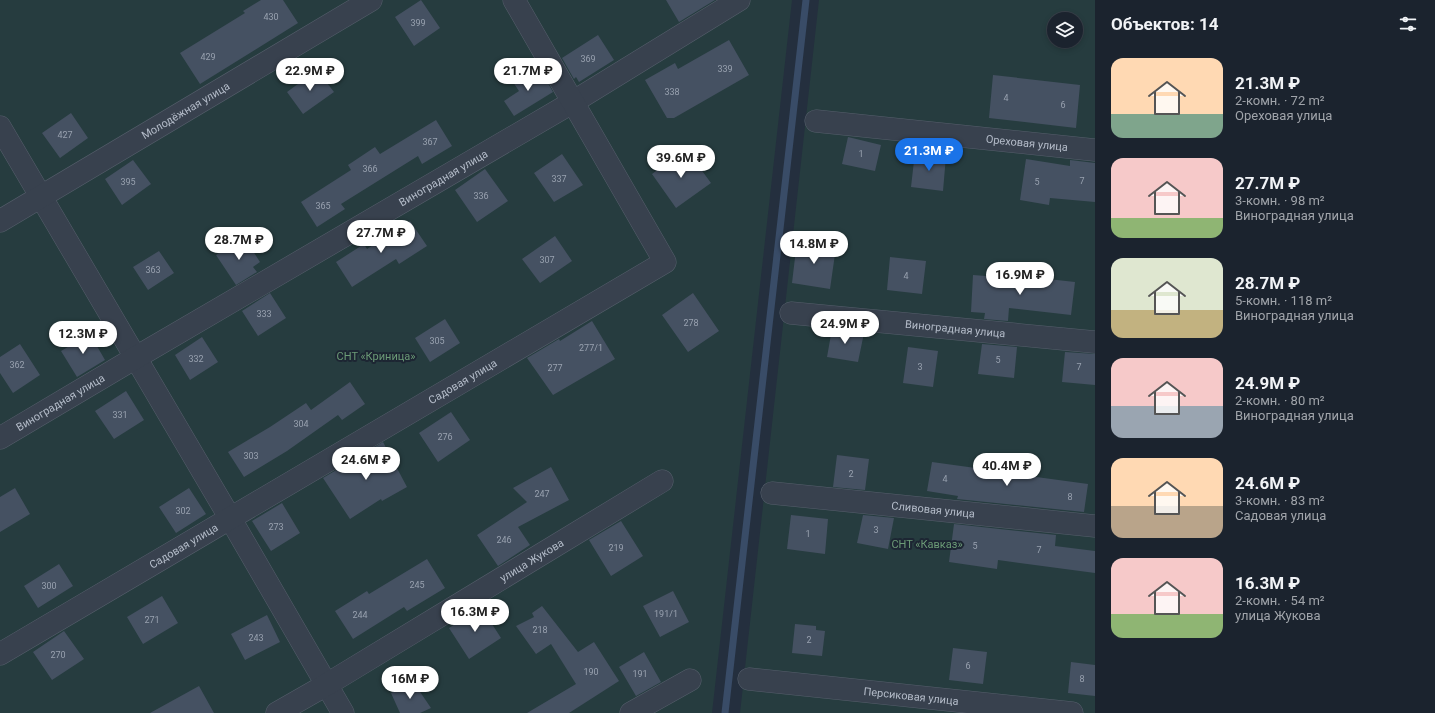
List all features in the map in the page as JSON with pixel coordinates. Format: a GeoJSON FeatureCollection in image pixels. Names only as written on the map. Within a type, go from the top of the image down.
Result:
{"type":"FeatureCollection","features":[{"type":"Feature","properties":{"kind":"street","name":"Молодёжная улица"},"geometry":{"type":"LineString","coordinates":[[0,221],[371,0]]}},
{"type":"Feature","properties":{"kind":"street","name":"Садовая улица"},"geometry":{"type":"LineString","coordinates":[[0,654],[665,262],[514,0]]}},
{"type":"Feature","properties":{"kind":"street","name":"Виноградная улица"},"geometry":{"type":"LineString","coordinates":[[0,438],[573,102],[740,0]]}},
{"type":"Feature","properties":{"kind":"street","name":"Ореховая улица"},"geometry":{"type":"LineString","coordinates":[[816,121],[1095,150]]}},
{"type":"Feature","properties":{"kind":"street"},"geometry":{"type":"LineString","coordinates":[[0,127],[343,713]]}},
{"type":"Feature","properties":{"kind":"street","name":"Виноградная улица"},"geometry":{"type":"LineString","coordinates":[[791,313],[1095,342]]}},
{"type":"Feature","properties":{"kind":"street","name":"улица Жукова"},"geometry":{"type":"LineString","coordinates":[[277,713],[326,685],[662,481]]}},
{"type":"Feature","properties":{"kind":"street","name":"Сливовая улица"},"geometry":{"type":"LineString","coordinates":[[772,493],[1095,526]]}},
{"type":"Feature","properties":{"kind":"street","name":"Персиковая улица"},"geometry":{"type":"LineString","coordinates":[[749,679],[1072,713]]}},
{"type":"Feature","properties":{"kind":"street"},"geometry":{"type":"LineString","coordinates":[[632,713],[690,680]]}},
{"type":"Feature","properties":{"kind":"green space","name":"СНТ «Криница»"},"geometry":{"type":"Polygon","coordinates":[[[0,0],[792,0],[712,713],[0,713],[0,0]]]}},
{"type":"Feature","properties":{"kind":"green space","name":"СНТ «Кавказ»"},"geometry":{"type":"Polygon","coordinates":[[[819,0],[1095,0],[1095,713],[740,713],[819,0]]]}},
{"type":"Feature","properties":{"kind":"building"},"geometry":{"type":"Polygon","coordinates":[[[261,0],[283,0],[298,23],[200,84],[180,53],[245,13],[243,11],[261,0]]]}},
{"type":"Feature","properties":{"kind":"building"},"geometry":{"type":"Polygon","coordinates":[[[421,0],[440,28],[414,46],[395,17],[421,0]]]}},
{"type":"Feature","properties":{"kind":"building"},"geometry":{"type":"Polygon","coordinates":[[[666,0],[715,0],[679,22],[666,0]]]}},
{"type":"Feature","properties":{"kind":"building"},"geometry":{"type":"Polygon","coordinates":[[[598,35],[614,60],[579,82],[576,77],[574,79],[562,58],[598,35]]]}},
{"type":"Feature","properties":{"kind":"building"},"geometry":{"type":"Polygon","coordinates":[[[729,40],[749,75],[674,118],[667,118],[645,80],[675,63],[678,69],[729,40]]]}},
{"type":"Feature","properties":{"kind":"building"},"geometry":{"type":"Polygon","coordinates":[[[533,69],[536,74],[541,71],[553,92],[514,116],[504,101],[519,91],[513,82],[533,69]]]}},
{"type":"Feature","properties":{"kind":"building"},"geometry":{"type":"Polygon","coordinates":[[[317,70],[334,92],[303,114],[287,92],[317,70]]]}},
{"type":"Feature","properties":{"kind":"building"},"geometry":{"type":"Polygon","coordinates":[[[993,75],[1080,85],[1076,128],[989,118],[993,75]]]}},
{"type":"Feature","properties":{"kind":"building"},"geometry":{"type":"Polygon","coordinates":[[[71,113],[88,138],[60,158],[42,133],[71,113]]]}},
{"type":"Feature","properties":{"kind":"building"},"geometry":{"type":"Polygon","coordinates":[[[436,120],[452,146],[422,164],[418,156],[341,204],[345,209],[317,227],[301,202],[351,170],[348,165],[375,147],[380,154],[436,120]]]}},
{"type":"Feature","properties":{"kind":"building"},"geometry":{"type":"Polygon","coordinates":[[[848,137],[881,145],[875,171],[842,164],[848,137]]]}},
{"type":"Feature","properties":{"kind":"building"},"geometry":{"type":"Polygon","coordinates":[[[686,149],[711,183],[676,208],[652,174],[686,149]]]}},
{"type":"Feature","properties":{"kind":"building"},"geometry":{"type":"Polygon","coordinates":[[[915,152],[946,156],[943,191],[911,187],[915,152]]]}},
{"type":"Feature","properties":{"kind":"building"},"geometry":{"type":"Polygon","coordinates":[[[562,154],[583,185],[554,202],[534,173],[562,154]]]}},
{"type":"Feature","properties":{"kind":"building"},"geometry":{"type":"Polygon","coordinates":[[[1026,159],[1070,166],[1070,160],[1095,163],[1095,202],[1050,198],[1049,205],[1020,200],[1026,159]]]}},
{"type":"Feature","properties":{"kind":"building"},"geometry":{"type":"Polygon","coordinates":[[[133,160],[151,184],[122,205],[105,179],[133,160]]]}},
{"type":"Feature","properties":{"kind":"building"},"geometry":{"type":"Polygon","coordinates":[[[485,169],[508,201],[477,222],[455,190],[485,169]]]}},
{"type":"Feature","properties":{"kind":"building"},"geometry":{"type":"Polygon","coordinates":[[[410,221],[427,246],[399,264],[396,259],[352,287],[336,262],[364,244],[367,249],[410,221]]]}},
{"type":"Feature","properties":{"kind":"building"},"geometry":{"type":"Polygon","coordinates":[[[555,236],[572,261],[540,283],[522,259],[555,236]]]}},
{"type":"Feature","properties":{"kind":"building"},"geometry":{"type":"Polygon","coordinates":[[[244,237],[260,262],[253,267],[257,272],[236,285],[216,255],[244,237]]]}},
{"type":"Feature","properties":{"kind":"building"},"geometry":{"type":"Polygon","coordinates":[[[797,241],[836,247],[830,289],[792,283],[797,241]]]}},
{"type":"Feature","properties":{"kind":"building"},"geometry":{"type":"Polygon","coordinates":[[[159,251],[174,273],[148,290],[133,267],[159,251]]]}},
{"type":"Feature","properties":{"kind":"building"},"geometry":{"type":"Polygon","coordinates":[[[890,257],[926,261],[922,294],[887,290],[890,257]]]}},
{"type":"Feature","properties":{"kind":"building"},"geometry":{"type":"Polygon","coordinates":[[[973,275],[1039,280],[1039,278],[1075,282],[1071,315],[1009,308],[1008,321],[984,319],[985,313],[971,312],[973,275]]]}},
{"type":"Feature","properties":{"kind":"building"},"geometry":{"type":"Polygon","coordinates":[[[270,293],[286,318],[258,336],[242,311],[270,293]]]}},
{"type":"Feature","properties":{"kind":"building"},"geometry":{"type":"Polygon","coordinates":[[[693,293],[719,331],[688,352],[662,315],[693,293]]]}},
{"type":"Feature","properties":{"kind":"building"},"geometry":{"type":"Polygon","coordinates":[[[445,319],[460,343],[430,362],[415,338],[445,319]]]}},
{"type":"Feature","properties":{"kind":"building"},"geometry":{"type":"Polygon","coordinates":[[[592,321],[615,359],[553,395],[527,358],[559,339],[560,341],[592,321]]]}},
{"type":"Feature","properties":{"kind":"building"},"geometry":{"type":"Polygon","coordinates":[[[832,329],[864,333],[858,362],[827,357],[832,329]]]}},
{"type":"Feature","properties":{"kind":"building"},"geometry":{"type":"Polygon","coordinates":[[[90,334],[105,360],[77,377],[61,351],[90,334]]]}},
{"type":"Feature","properties":{"kind":"building"},"geometry":{"type":"Polygon","coordinates":[[[202,337],[218,362],[190,380],[175,355],[202,337]]]}},
{"type":"Feature","properties":{"kind":"building"},"geometry":{"type":"Polygon","coordinates":[[[20,344],[40,375],[13,393],[0,373],[0,357],[20,344]]]}},
{"type":"Feature","properties":{"kind":"building"},"geometry":{"type":"Polygon","coordinates":[[[982,344],[1017,347],[1014,378],[978,374],[982,344]]]}},
{"type":"Feature","properties":{"kind":"building"},"geometry":{"type":"Polygon","coordinates":[[[908,347],[938,351],[933,387],[903,383],[908,347]]]}},
{"type":"Feature","properties":{"kind":"building"},"geometry":{"type":"Polygon","coordinates":[[[1065,352],[1095,354],[1095,385],[1062,382],[1065,352]]]}},
{"type":"Feature","properties":{"kind":"building"},"geometry":{"type":"Polygon","coordinates":[[[350,382],[365,404],[342,420],[338,415],[287,451],[244,477],[228,452],[306,403],[311,410],[350,382]]]}},
{"type":"Feature","properties":{"kind":"building"},"geometry":{"type":"Polygon","coordinates":[[[126,391],[144,420],[114,439],[95,411],[126,391]]]}},
{"type":"Feature","properties":{"kind":"building"},"geometry":{"type":"Polygon","coordinates":[[[451,412],[470,440],[438,462],[419,433],[451,412]]]}},
{"type":"Feature","properties":{"kind":"building"},"geometry":{"type":"Polygon","coordinates":[[[383,442],[407,487],[382,501],[381,499],[350,519],[323,478],[383,442]]]}},
{"type":"Feature","properties":{"kind":"building"},"geometry":{"type":"Polygon","coordinates":[[[837,455],[869,459],[865,490],[833,487],[837,455]]]}},
{"type":"Feature","properties":{"kind":"building"},"geometry":{"type":"Polygon","coordinates":[[[932,462],[990,470],[992,464],[1030,471],[1029,476],[1088,484],[1084,512],[957,499],[958,496],[927,491],[932,462]]]}},
{"type":"Feature","properties":{"kind":"building"},"geometry":{"type":"Polygon","coordinates":[[[551,467],[569,500],[518,527],[530,545],[498,566],[477,535],[527,502],[513,488],[551,467]]]}},
{"type":"Feature","properties":{"kind":"building"},"geometry":{"type":"Polygon","coordinates":[[[15,488],[30,514],[0,532],[0,497],[15,488]]]}},
{"type":"Feature","properties":{"kind":"building"},"geometry":{"type":"Polygon","coordinates":[[[189,488],[206,514],[176,533],[159,507],[189,488]]]}},
{"type":"Feature","properties":{"kind":"building"},"geometry":{"type":"Polygon","coordinates":[[[282,503],[300,533],[271,551],[252,521],[282,503]]]}},
{"type":"Feature","properties":{"kind":"building"},"geometry":{"type":"Polygon","coordinates":[[[791,515],[828,519],[825,554],[787,549],[791,515]]]}},
{"type":"Feature","properties":{"kind":"building"},"geometry":{"type":"Polygon","coordinates":[[[863,515],[894,518],[888,549],[857,543],[863,515]]]}},
{"type":"Feature","properties":{"kind":"building"},"geometry":{"type":"Polygon","coordinates":[[[621,521],[643,556],[611,576],[589,540],[621,521]]]}},
{"type":"Feature","properties":{"kind":"building"},"geometry":{"type":"Polygon","coordinates":[[[954,524],[1056,535],[1055,546],[1095,551],[1095,573],[998,560],[997,569],[949,562],[954,524]]]}},
{"type":"Feature","properties":{"kind":"building"},"geometry":{"type":"Polygon","coordinates":[[[427,559],[445,588],[407,611],[404,607],[353,639],[335,611],[367,591],[369,594],[427,559]]]}},
{"type":"Feature","properties":{"kind":"building"},"geometry":{"type":"Polygon","coordinates":[[[59,564],[73,586],[38,608],[24,586],[59,564]]]}},
{"type":"Feature","properties":{"kind":"building"},"geometry":{"type":"Polygon","coordinates":[[[673,591],[689,622],[660,637],[643,606],[673,591]]]}},
{"type":"Feature","properties":{"kind":"building"},"geometry":{"type":"Polygon","coordinates":[[[162,596],[178,623],[143,644],[127,617],[162,596]]]}},
{"type":"Feature","properties":{"kind":"building"},"geometry":{"type":"Polygon","coordinates":[[[542,606],[578,652],[594,642],[619,681],[569,713],[527,713],[576,684],[551,644],[536,654],[516,626],[534,617],[532,613],[542,606]]]}},
{"type":"Feature","properties":{"kind":"building"},"geometry":{"type":"Polygon","coordinates":[[[481,607],[501,638],[469,659],[449,628],[481,607]]]}},
{"type":"Feature","properties":{"kind":"building"},"geometry":{"type":"Polygon","coordinates":[[[267,615],[280,642],[245,660],[231,634],[267,615]]]}},
{"type":"Feature","properties":{"kind":"building"},"geometry":{"type":"Polygon","coordinates":[[[795,624],[816,626],[816,630],[825,631],[822,656],[792,653],[795,624]]]}},
{"type":"Feature","properties":{"kind":"building"},"geometry":{"type":"Polygon","coordinates":[[[64,631],[84,659],[52,680],[33,652],[64,631]]]}},
{"type":"Feature","properties":{"kind":"building"},"geometry":{"type":"Polygon","coordinates":[[[953,648],[987,652],[983,684],[949,680],[953,648]]]}},
{"type":"Feature","properties":{"kind":"building"},"geometry":{"type":"Polygon","coordinates":[[[644,652],[661,682],[636,696],[619,667],[644,652]]]}},
{"type":"Feature","properties":{"kind":"building"},"geometry":{"type":"Polygon","coordinates":[[[1071,662],[1095,665],[1095,696],[1068,693],[1071,662]]]}},
{"type":"Feature","properties":{"kind":"building"},"geometry":{"type":"Polygon","coordinates":[[[414,683],[431,708],[420,713],[400,713],[391,693],[414,683]]]}},
{"type":"Feature","properties":{"kind":"building"},"geometry":{"type":"Polygon","coordinates":[[[199,686],[214,713],[150,713],[199,686]]]}},
{"type":"Feature","properties":{"kind":"waterway"},"geometry":{"type":"LineString","coordinates":[[725,713],[806,0]]}}]}
